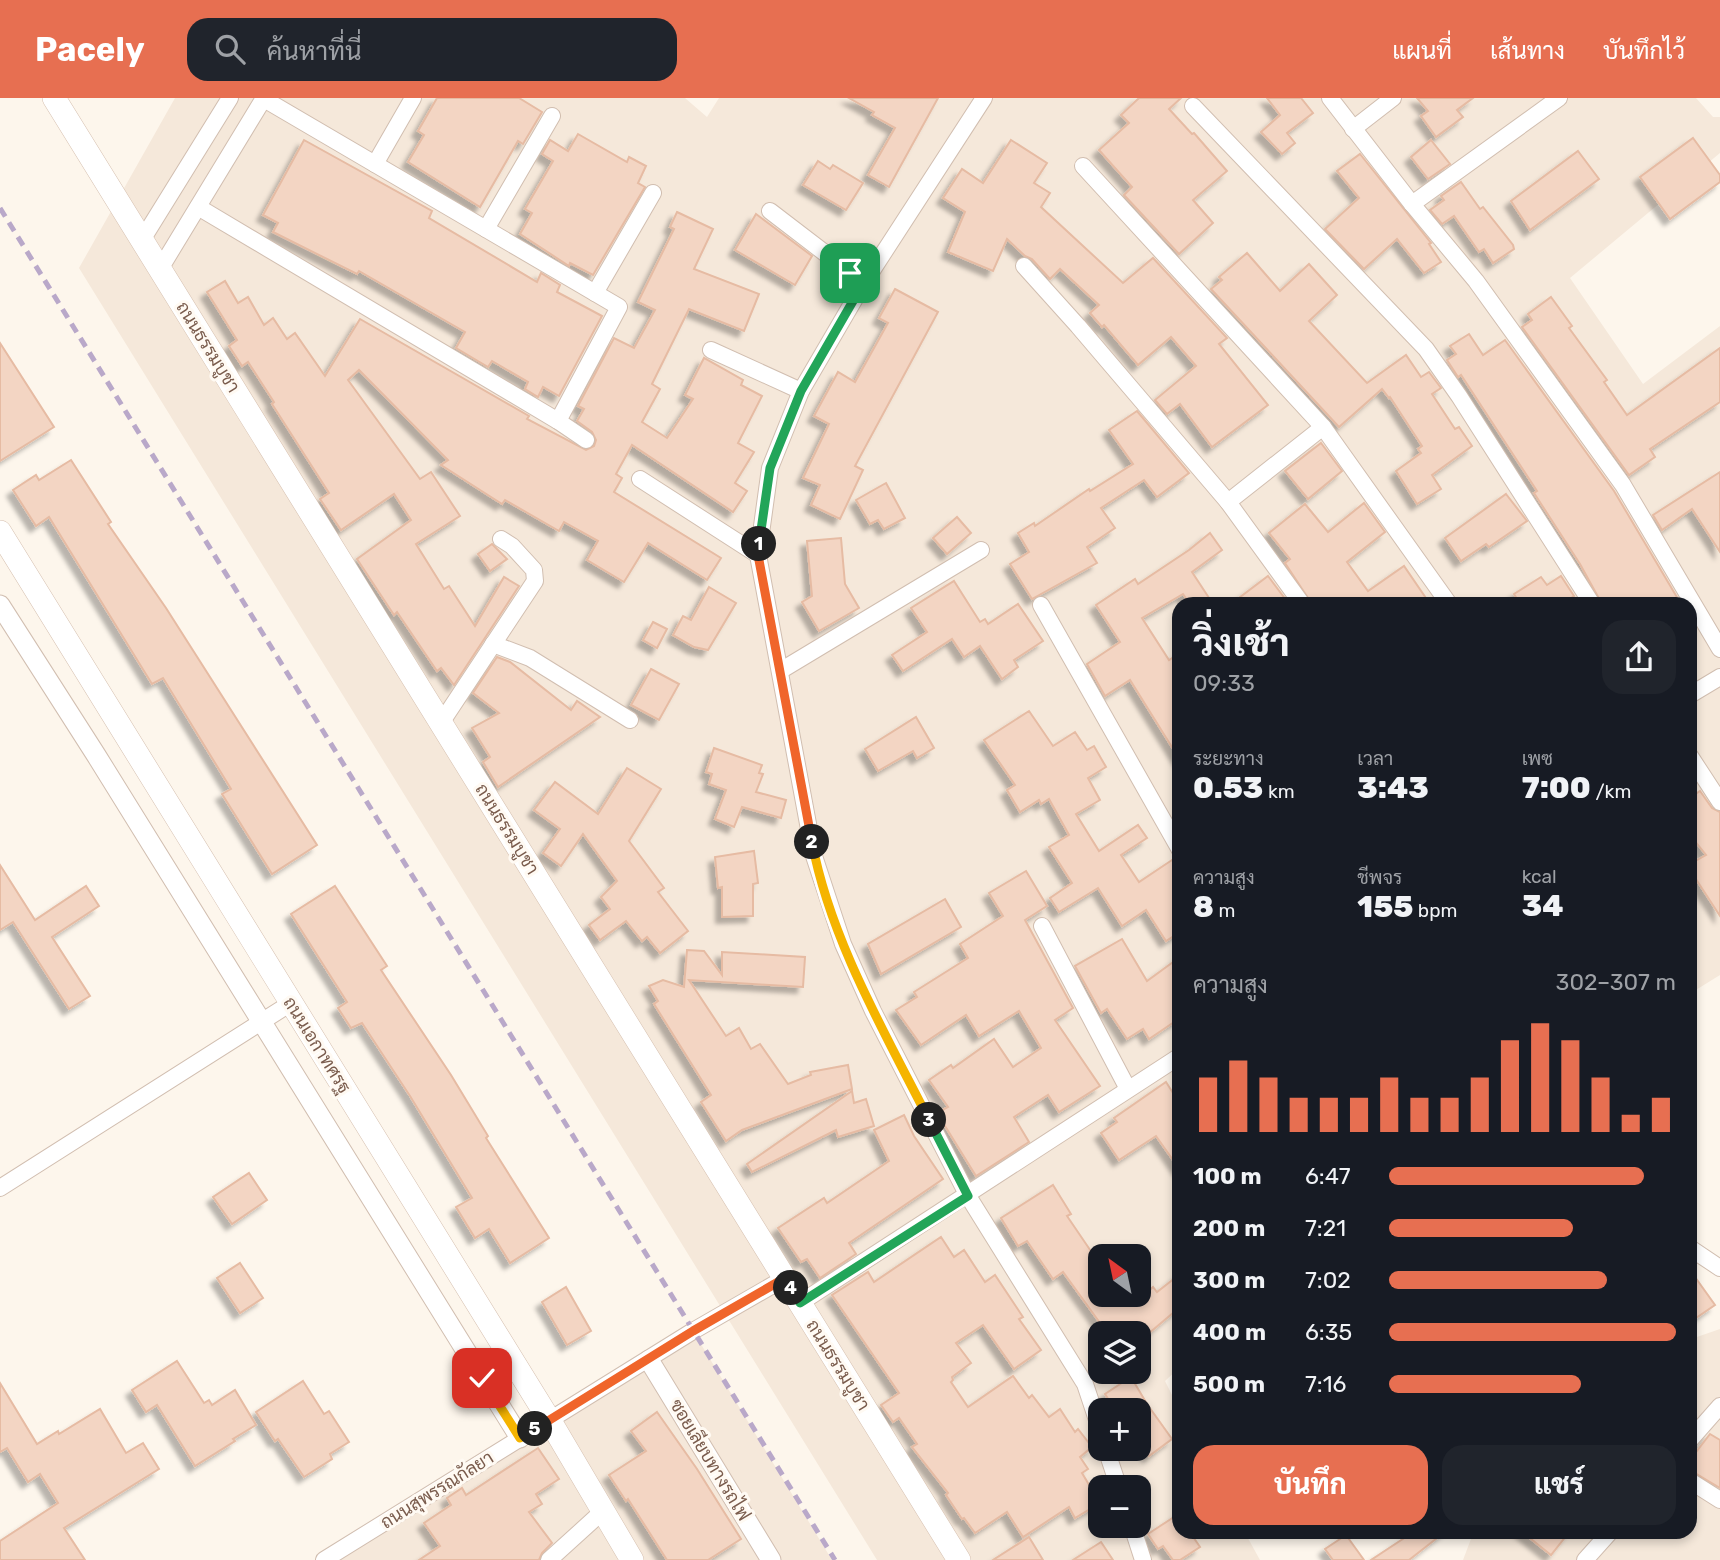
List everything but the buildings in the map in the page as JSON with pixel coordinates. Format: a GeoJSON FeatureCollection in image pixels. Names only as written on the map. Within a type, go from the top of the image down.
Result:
{"type":"FeatureCollection","features":[{"type":"Feature","properties":{"kind":"main road","name":"ถนนธรรมบูชา"},"geometry":{"type":"LineString","coordinates":[[54,98],[959,1560]]}},
{"type":"Feature","properties":{"kind":"main road","name":"ถนนเอกาทศรฐ"},"geometry":{"type":"LineString","coordinates":[[0,532],[550,1421],[632,1560]]}},
{"type":"Feature","properties":{"kind":"street"},"geometry":{"type":"LineString","coordinates":[[142,240],[230,98]]}},
{"type":"Feature","properties":{"kind":"street"},"geometry":{"type":"LineString","coordinates":[[160,270],[264,98],[619,307],[558,421]]}},
{"type":"Feature","properties":{"kind":"street"},"geometry":{"type":"LineString","coordinates":[[375,164],[413,98]]}},
{"type":"Feature","properties":{"kind":"street"},"geometry":{"type":"LineString","coordinates":[[984,98],[864,282],[801,391],[770,468],[758,555],[814,856],[843,944],[873,1011],[968,1196],[1085,1384],[1090,1398]]}},
{"type":"Feature","properties":{"kind":"street"},"geometry":{"type":"LineString","coordinates":[[1330,98],[1476,281],[1623,485],[1689,597]]}},
{"type":"Feature","properties":{"kind":"street"},"geometry":{"type":"LineString","coordinates":[[1353,129],[1393,98]]}},
{"type":"Feature","properties":{"kind":"street"},"geometry":{"type":"LineString","coordinates":[[1412,204],[1559,98]]}},
{"type":"Feature","properties":{"kind":"street"},"geometry":{"type":"LineString","coordinates":[[1193,106],[1426,349],[1588,597]]}},
{"type":"Feature","properties":{"kind":"street"},"geometry":{"type":"LineString","coordinates":[[486,229],[552,116]]}},
{"type":"Feature","properties":{"kind":"street"},"geometry":{"type":"LineString","coordinates":[[1083,166],[1323,427],[1444,597]]}},
{"type":"Feature","properties":{"kind":"street"},"geometry":{"type":"LineString","coordinates":[[595,293],[653,193]]}},
{"type":"Feature","properties":{"kind":"street"},"geometry":{"type":"LineString","coordinates":[[198,207],[586,440]]}},
{"type":"Feature","properties":{"kind":"street"},"geometry":{"type":"LineString","coordinates":[[770,211],[864,282]]}},
{"type":"Feature","properties":{"kind":"street"},"geometry":{"type":"LineString","coordinates":[[1024,266],[1228,502],[1297,597]]}},
{"type":"Feature","properties":{"kind":"street"},"geometry":{"type":"LineString","coordinates":[[711,350],[801,391]]}},
{"type":"Feature","properties":{"kind":"street"},"geometry":{"type":"LineString","coordinates":[[1228,502],[1323,427]]}},
{"type":"Feature","properties":{"kind":"street"},"geometry":{"type":"LineString","coordinates":[[640,479],[758,555]]}},
{"type":"Feature","properties":{"kind":"street"},"geometry":{"type":"LineString","coordinates":[[441,723],[535,581],[536,575],[512,546],[501,539]]}},
{"type":"Feature","properties":{"kind":"street"},"geometry":{"type":"LineString","coordinates":[[780,671],[981,550]]}},
{"type":"Feature","properties":{"kind":"street"},"geometry":{"type":"LineString","coordinates":[[0,605],[110,777],[520,1438]]}},
{"type":"Feature","properties":{"kind":"street"},"geometry":{"type":"LineString","coordinates":[[1041,605],[1172,836]]}},
{"type":"Feature","properties":{"kind":"street"},"geometry":{"type":"LineString","coordinates":[[1697,610],[1720,649]]}},
{"type":"Feature","properties":{"kind":"street"},"geometry":{"type":"LineString","coordinates":[[493,644],[530,658],[630,720]]}},
{"type":"Feature","properties":{"kind":"street"},"geometry":{"type":"LineString","coordinates":[[1697,691],[1720,677]]}},
{"type":"Feature","properties":{"kind":"street"},"geometry":{"type":"LineString","coordinates":[[1697,767],[1720,802]]}},
{"type":"Feature","properties":{"kind":"street"},"geometry":{"type":"LineString","coordinates":[[1042,926],[1128,1089]]}},
{"type":"Feature","properties":{"kind":"street"},"geometry":{"type":"LineString","coordinates":[[0,1188],[291,1003]]}},
{"type":"Feature","properties":{"kind":"street"},"geometry":{"type":"LineString","coordinates":[[800,1303],[968,1196],[1128,1089],[1172,1064]]}},
{"type":"Feature","properties":{"kind":"street"},"geometry":{"type":"LineString","coordinates":[[1697,1253],[1720,1268]]}},
{"type":"Feature","properties":{"kind":"street"},"geometry":{"type":"LineString","coordinates":[[1697,1264],[1705,1258]]}},
{"type":"Feature","properties":{"kind":"street","name":"ถนนสุพรรณกัลยา"},"geometry":{"type":"LineString","coordinates":[[324,1560],[693,1331],[785,1278]]}},
{"type":"Feature","properties":{"kind":"street","name":"ซอยเลียบทางรถไฟ"},"geometry":{"type":"LineString","coordinates":[[649,1360],[771,1560]]}},
{"type":"Feature","properties":{"kind":"street"},"geometry":{"type":"LineString","coordinates":[[1697,1432],[1720,1406]]}},
{"type":"Feature","properties":{"kind":"street"},"geometry":{"type":"LineString","coordinates":[[1697,1485],[1720,1500]]}},
{"type":"Feature","properties":{"kind":"street"},"geometry":{"type":"LineString","coordinates":[[549,1560],[603,1511]]}},
{"type":"Feature","properties":{"kind":"street"},"geometry":{"type":"LineString","coordinates":[[1136,1538],[1143,1560]]}},
{"type":"Feature","properties":{"kind":"street"},"geometry":{"type":"LineString","coordinates":[[1586,1560],[1604,1539]]}},
{"type":"Feature","properties":{"kind":"shaded area"},"geometry":{"type":"Polygon","coordinates":[[[175,98],[685,98],[707,117],[719,98],[1696,98],[1713,117],[1720,117],[1720,153],[1570,278],[1643,384],[1720,326],[1720,975],[1697,989],[1697,597],[1172,597],[1172,1374],[1165,1381],[1172,1395],[1172,1539],[1248,1539],[1260,1560],[877,1560],[79,268],[175,98]]]}},
{"type":"Feature","properties":{"kind":"shaded area"},"geometry":{"type":"Polygon","coordinates":[[[1720,1329],[1720,1560],[1463,1560],[1471,1539],[1697,1539],[1697,1337],[1720,1329]]]}},
{"type":"Feature","properties":{"kind":"shaded area"},"geometry":{"type":"Polygon","coordinates":[[[693,1331],[832,1560],[324,1560],[693,1331]]]}},
{"type":"Feature","properties":{"kind":"railway"},"geometry":{"type":"LineString","coordinates":[[0,208],[835,1560]]}},
{"type":"Feature","properties":{"kind":"route"},"geometry":{"type":"LineString","coordinates":[[482,1378],[520,1438],[693,1331],[785,1278],[800,1303],[968,1196],[873,1011],[843,944],[814,856],[758,555],[770,468],[801,391],[864,282],[850,273]]}}]}
